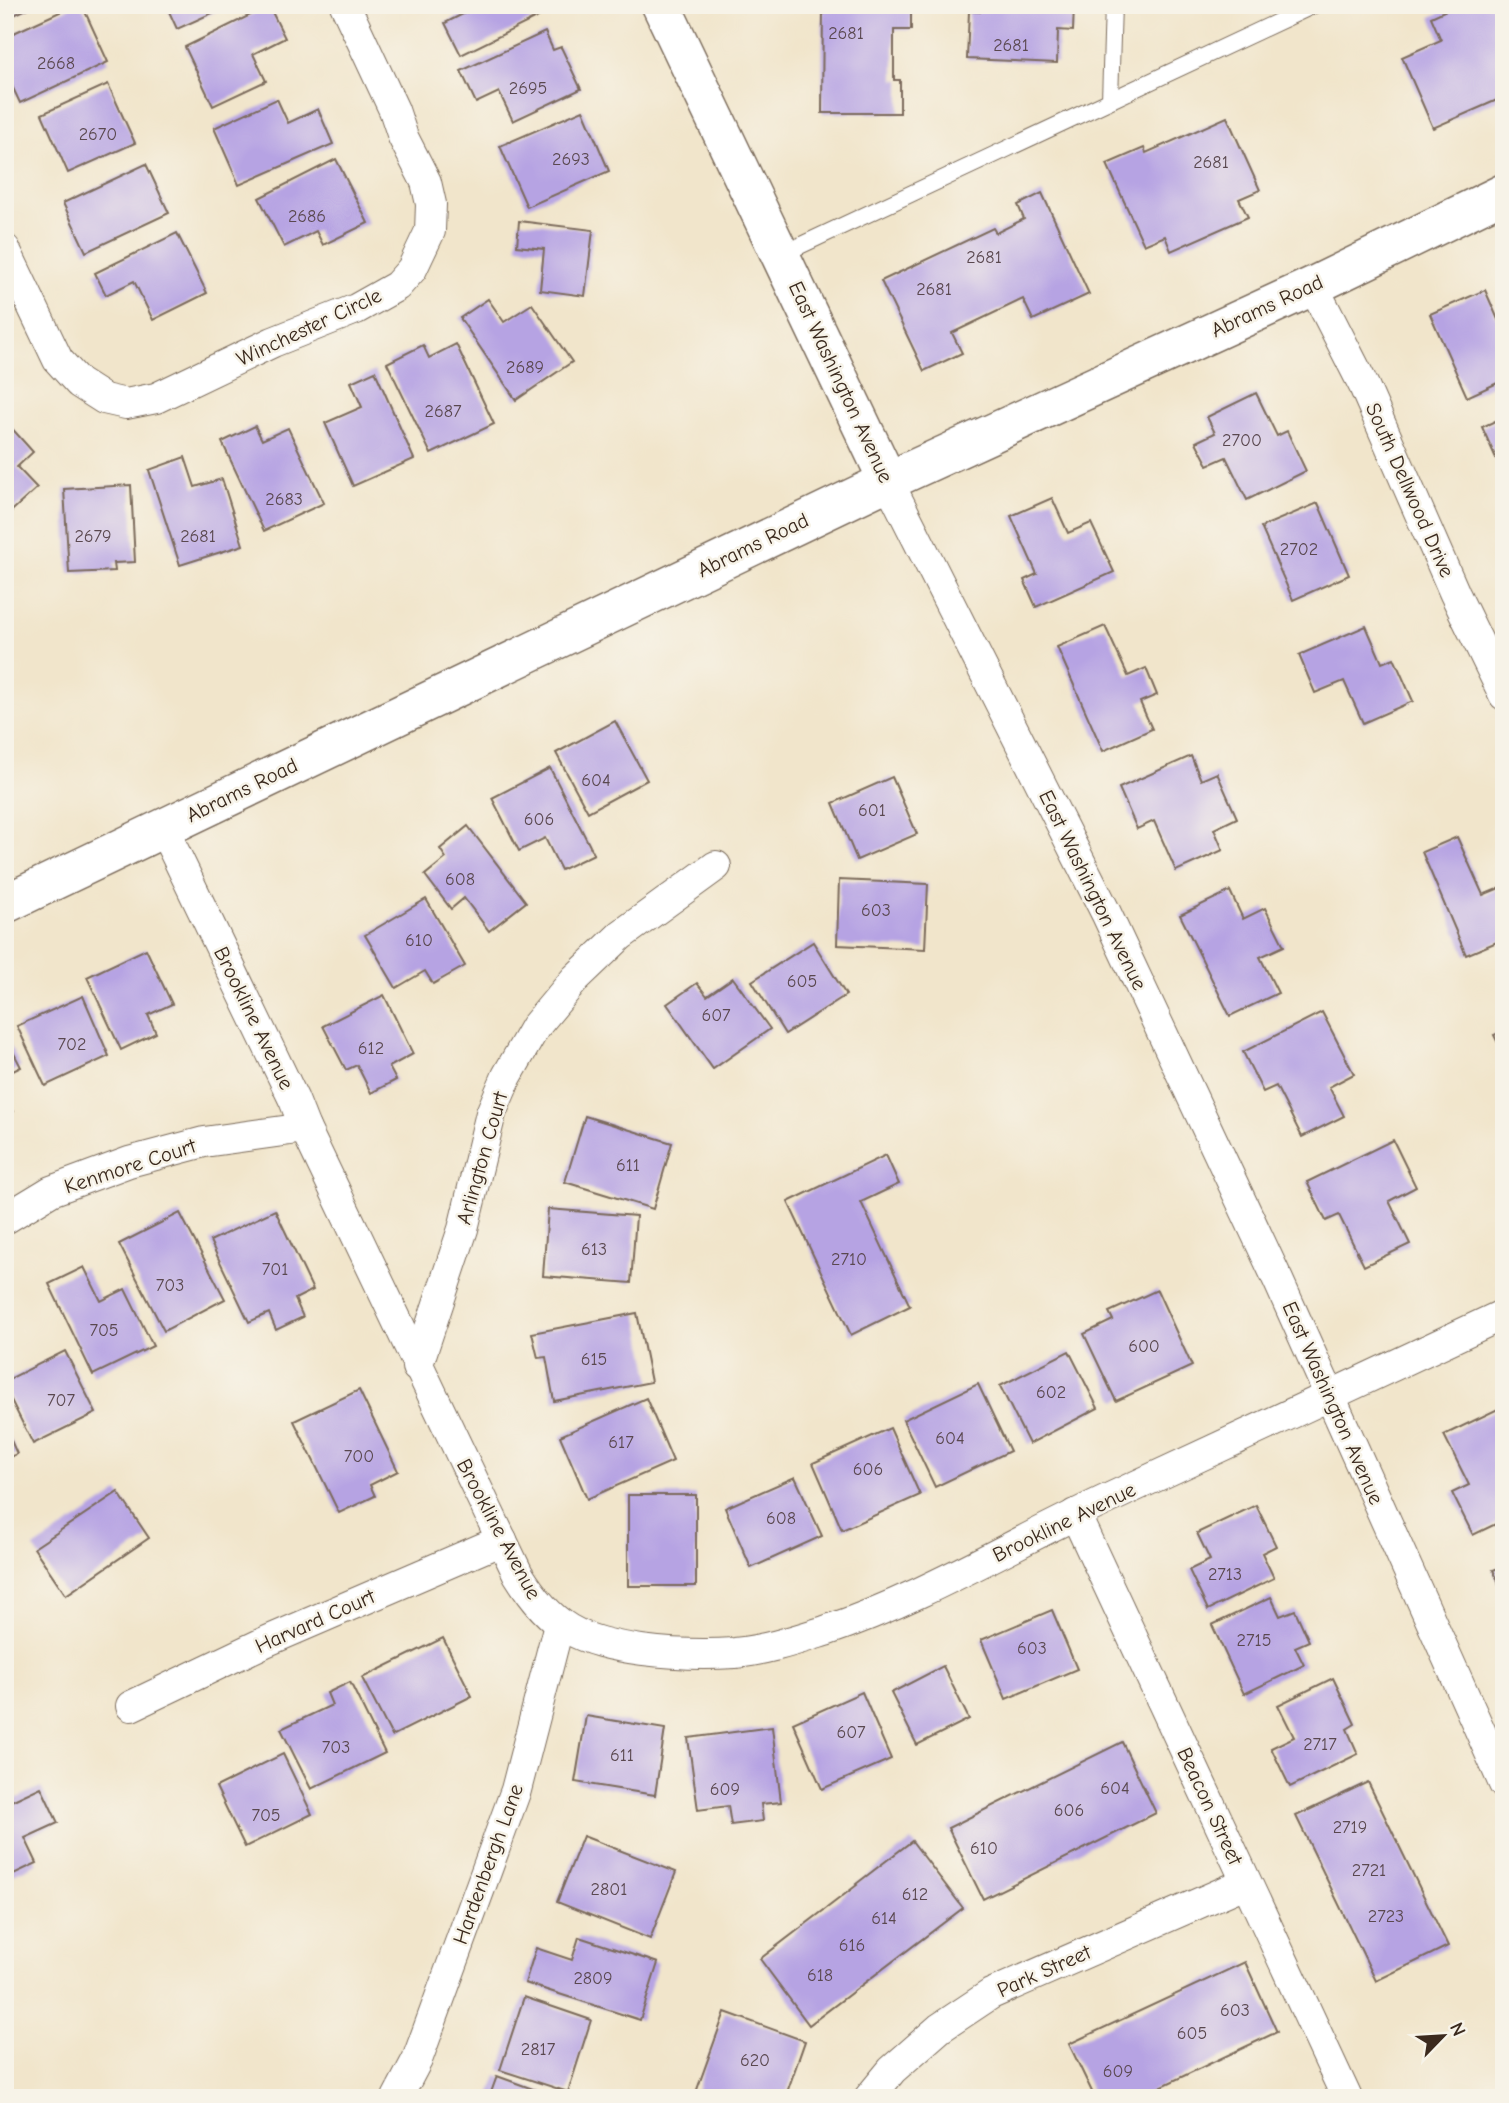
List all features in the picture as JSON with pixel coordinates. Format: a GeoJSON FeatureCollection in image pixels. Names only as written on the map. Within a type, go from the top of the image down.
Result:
{"type":"FeatureCollection","features":[{"type":"Feature","properties":{"kind":"street","name":"Winchester Circle"},"geometry":{"type":"LineString","coordinates":[[5,249],[58,360],[79,383],[104,399],[126,404],[156,398],[273,342],[356,309],[397,286],[412,269],[430,232],[431,204],[426,182],[403,138],[394,110],[345,5]]}},
{"type":"Feature","properties":{"kind":"street","name":"East Washington Avenue"},"geometry":{"type":"LineString","coordinates":[[661,5],[888,481],[1106,913],[1331,1396],[1504,1784]]}},
{"type":"Feature","properties":{"kind":"street","name":"Abrams Road"},"geometry":{"type":"LineString","coordinates":[[8,896],[163,828],[888,481],[1312,286],[1504,193]]}},
{"type":"Feature","properties":{"kind":"street","name":"South Dellwood Drive"},"geometry":{"type":"LineString","coordinates":[[1312,286],[1364,386],[1455,594],[1504,695]]}},
{"type":"Feature","properties":{"kind":"street","name":"Brookline Avenue"},"geometry":{"type":"LineString","coordinates":[[163,828],[294,1100],[417,1367],[502,1540],[535,1601],[559,1624],[575,1634],[624,1647],[673,1654],[736,1653],[782,1645],[852,1622],[923,1592],[1075,1514],[1504,1314]]}},
{"type":"Feature","properties":{"kind":"street","name":"Arlington Court"},"geometry":{"type":"LineString","coordinates":[[417,1367],[463,1228],[491,1113],[507,1076],[535,1027],[576,978],[621,935],[716,866]]}},
{"type":"Feature","properties":{"kind":"street","name":"Kenmore Court"},"geometry":{"type":"LineString","coordinates":[[5,1219],[51,1192],[129,1162],[204,1142],[305,1128]]}},
{"type":"Feature","properties":{"kind":"street","name":"Beacon Street"},"geometry":{"type":"LineString","coordinates":[[1075,1514],[1347,2098]]}},
{"type":"Feature","properties":{"kind":"street","name":"Harvard Court"},"geometry":{"type":"LineString","coordinates":[[131,1706],[265,1642],[502,1540]]}},
{"type":"Feature","properties":{"kind":"street","name":"Hardenbergh Lane"},"geometry":{"type":"LineString","coordinates":[[397,2098],[417,2060],[516,1790],[559,1624]]}},
{"type":"Feature","properties":{"kind":"street","name":"Park Street"},"geometry":{"type":"LineString","coordinates":[[869,2098],[892,2070],[940,2028],[991,1994],[1245,1883]]}},
{"type":"Feature","properties":{"kind":"lane"},"geometry":{"type":"LineString","coordinates":[[1110,100],[1113,5]]}},
{"type":"Feature","properties":{"kind":"lane"},"geometry":{"type":"LineString","coordinates":[[780,255],[1314,5]]}},
{"type":"Feature","properties":{"kind":"building"},"geometry":{"type":"Polygon","coordinates":[[[6,5],[35,5],[12,16],[6,5]]]}},
{"type":"Feature","properties":{"kind":"building"},"geometry":{"type":"Polygon","coordinates":[[[75,5],[82,5],[108,62],[20,103],[5,71],[5,37],[75,5]]]}},
{"type":"Feature","properties":{"kind":"building"},"geometry":{"type":"Polygon","coordinates":[[[166,5],[230,5],[177,29],[166,5]]]}},
{"type":"Feature","properties":{"kind":"building"},"geometry":{"type":"Polygon","coordinates":[[[463,5],[532,5],[538,17],[461,55],[445,23],[467,12],[463,5]]]}},
{"type":"Feature","properties":{"kind":"building"},"geometry":{"type":"Polygon","coordinates":[[[823,5],[911,5],[911,30],[894,30],[894,80],[900,80],[900,113],[822,113],[823,5]]]}},
{"type":"Feature","properties":{"kind":"building"},"geometry":{"type":"Polygon","coordinates":[[[980,5],[1074,5],[1073,31],[1058,30],[1057,63],[967,59],[969,11],[980,12],[980,5]]]}},
{"type":"Feature","properties":{"kind":"building"},"geometry":{"type":"Polygon","coordinates":[[[1457,5],[1504,5],[1504,97],[1433,128],[1402,57],[1441,40],[1431,17],[1457,5]]]}},
{"type":"Feature","properties":{"kind":"building"},"geometry":{"type":"Polygon","coordinates":[[[269,6],[285,38],[253,54],[266,81],[213,106],[185,47],[269,6]]]}},
{"type":"Feature","properties":{"kind":"building"},"geometry":{"type":"Polygon","coordinates":[[[545,32],[553,50],[561,47],[581,89],[513,121],[499,92],[476,103],[461,71],[545,32]]]}},
{"type":"Feature","properties":{"kind":"building"},"geometry":{"type":"Polygon","coordinates":[[[108,84],[135,143],[68,173],[42,114],[108,84]]]}},
{"type":"Feature","properties":{"kind":"building"},"geometry":{"type":"Polygon","coordinates":[[[277,99],[288,123],[318,109],[333,144],[239,185],[214,128],[277,99]]]}},
{"type":"Feature","properties":{"kind":"building"},"geometry":{"type":"Polygon","coordinates":[[[583,110],[609,171],[527,207],[500,146],[583,110]]]}},
{"type":"Feature","properties":{"kind":"building"},"geometry":{"type":"Polygon","coordinates":[[[1227,117],[1260,190],[1239,199],[1248,217],[1171,251],[1165,236],[1144,245],[1107,164],[1144,148],[1146,153],[1227,117]]]}},
{"type":"Feature","properties":{"kind":"building"},"geometry":{"type":"Polygon","coordinates":[[[336,159],[368,223],[323,245],[316,231],[284,247],[259,198],[336,159]]]}},
{"type":"Feature","properties":{"kind":"building"},"geometry":{"type":"Polygon","coordinates":[[[146,164],[169,213],[86,252],[63,203],[146,164]]]}},
{"type":"Feature","properties":{"kind":"building"},"geometry":{"type":"Polygon","coordinates":[[[1042,193],[1089,294],[1033,320],[1023,299],[952,333],[962,353],[924,371],[881,281],[993,228],[996,233],[1024,219],[1018,205],[1042,193]]]}},
{"type":"Feature","properties":{"kind":"building"},"geometry":{"type":"Polygon","coordinates":[[[519,221],[593,230],[585,296],[540,290],[544,249],[517,246],[519,221]]]}},
{"type":"Feature","properties":{"kind":"building"},"geometry":{"type":"Polygon","coordinates":[[[177,233],[207,293],[153,320],[134,281],[106,295],[95,273],[177,233]]]}},
{"type":"Feature","properties":{"kind":"building"},"geometry":{"type":"Polygon","coordinates":[[[1485,290],[1504,333],[1504,380],[1467,397],[1430,314],[1485,290]]]}},
{"type":"Feature","properties":{"kind":"building"},"geometry":{"type":"Polygon","coordinates":[[[488,299],[504,322],[532,304],[572,362],[516,400],[460,318],[488,299]]]}},
{"type":"Feature","properties":{"kind":"building"},"geometry":{"type":"Polygon","coordinates":[[[456,344],[494,424],[431,454],[387,363],[423,345],[429,358],[456,344]]]}},
{"type":"Feature","properties":{"kind":"building"},"geometry":{"type":"Polygon","coordinates":[[[375,371],[414,459],[353,486],[325,423],[362,407],[351,382],[375,371]]]}},
{"type":"Feature","properties":{"kind":"building"},"geometry":{"type":"Polygon","coordinates":[[[1256,393],[1277,436],[1287,431],[1306,471],[1247,500],[1226,457],[1208,465],[1196,442],[1215,433],[1207,417],[1256,393]]]}},
{"type":"Feature","properties":{"kind":"building"},"geometry":{"type":"Polygon","coordinates":[[[1504,417],[1504,476],[1482,427],[1504,417]]]}},
{"type":"Feature","properties":{"kind":"building"},"geometry":{"type":"Polygon","coordinates":[[[8,424],[33,452],[17,467],[37,488],[5,517],[5,426],[8,424]]]}},
{"type":"Feature","properties":{"kind":"building"},"geometry":{"type":"Polygon","coordinates":[[[255,426],[262,440],[288,428],[324,503],[264,531],[222,442],[255,426]]]}},
{"type":"Feature","properties":{"kind":"building"},"geometry":{"type":"Polygon","coordinates":[[[185,457],[195,487],[222,479],[243,545],[180,565],[149,470],[185,457]]]}},
{"type":"Feature","properties":{"kind":"building"},"geometry":{"type":"Polygon","coordinates":[[[131,485],[135,562],[114,563],[115,571],[69,573],[64,489],[131,485]]]}},
{"type":"Feature","properties":{"kind":"building"},"geometry":{"type":"Polygon","coordinates":[[[1052,498],[1068,533],[1091,523],[1114,572],[1036,607],[1024,580],[1037,574],[1011,516],[1052,498]]]}},
{"type":"Feature","properties":{"kind":"building"},"geometry":{"type":"Polygon","coordinates":[[[1318,503],[1349,575],[1293,600],[1261,527],[1318,503]]]}},
{"type":"Feature","properties":{"kind":"building"},"geometry":{"type":"Polygon","coordinates":[[[1105,626],[1128,676],[1146,668],[1157,695],[1140,702],[1152,729],[1103,751],[1057,647],[1105,626]]]}},
{"type":"Feature","properties":{"kind":"building"},"geometry":{"type":"Polygon","coordinates":[[[1366,626],[1382,663],[1394,658],[1413,701],[1363,723],[1344,681],[1315,693],[1299,655],[1366,626]]]}},
{"type":"Feature","properties":{"kind":"building"},"geometry":{"type":"Polygon","coordinates":[[[615,721],[647,780],[588,812],[556,753],[615,721]]]}},
{"type":"Feature","properties":{"kind":"building"},"geometry":{"type":"Polygon","coordinates":[[[1191,756],[1201,780],[1217,773],[1237,818],[1214,829],[1223,850],[1176,871],[1154,821],[1137,829],[1119,788],[1191,756]]]}},
{"type":"Feature","properties":{"kind":"building"},"geometry":{"type":"Polygon","coordinates":[[[550,768],[594,854],[561,870],[545,838],[519,851],[492,798],[550,768]]]}},
{"type":"Feature","properties":{"kind":"building"},"geometry":{"type":"Polygon","coordinates":[[[892,777],[917,834],[857,860],[833,803],[892,777]]]}},
{"type":"Feature","properties":{"kind":"building"},"geometry":{"type":"Polygon","coordinates":[[[468,826],[526,902],[489,931],[464,898],[451,909],[425,875],[446,858],[440,849],[468,826]]]}},
{"type":"Feature","properties":{"kind":"building"},"geometry":{"type":"Polygon","coordinates":[[[1457,837],[1483,895],[1502,887],[1504,891],[1504,939],[1466,955],[1422,852],[1457,837]]]}},
{"type":"Feature","properties":{"kind":"building"},"geometry":{"type":"Polygon","coordinates":[[[839,880],[928,884],[925,949],[837,945],[839,880]]]}},
{"type":"Feature","properties":{"kind":"building"},"geometry":{"type":"Polygon","coordinates":[[[1230,891],[1243,919],[1265,908],[1284,946],[1260,957],[1278,993],[1230,1016],[1180,915],[1230,891]]]}},
{"type":"Feature","properties":{"kind":"building"},"geometry":{"type":"Polygon","coordinates":[[[426,899],[465,966],[433,984],[425,971],[396,988],[365,935],[426,899]]]}},
{"type":"Feature","properties":{"kind":"building"},"geometry":{"type":"Polygon","coordinates":[[[813,942],[846,995],[785,1034],[752,981],[813,942]]]}},
{"type":"Feature","properties":{"kind":"building"},"geometry":{"type":"Polygon","coordinates":[[[146,949],[172,1004],[148,1015],[156,1033],[121,1050],[87,977],[146,949]]]}},
{"type":"Feature","properties":{"kind":"building"},"geometry":{"type":"Polygon","coordinates":[[[733,978],[770,1029],[713,1069],[667,1004],[697,983],[707,996],[733,978]]]}},
{"type":"Feature","properties":{"kind":"building"},"geometry":{"type":"Polygon","coordinates":[[[384,995],[413,1054],[389,1067],[396,1080],[371,1093],[357,1065],[346,1070],[323,1026],[384,995]]]}},
{"type":"Feature","properties":{"kind":"building"},"geometry":{"type":"Polygon","coordinates":[[[83,996],[109,1056],[45,1086],[17,1026],[83,996]]]}},
{"type":"Feature","properties":{"kind":"building"},"geometry":{"type":"Polygon","coordinates":[[[1322,1012],[1354,1074],[1329,1087],[1344,1116],[1302,1137],[1276,1086],[1263,1092],[1243,1052],[1322,1012]]]}},
{"type":"Feature","properties":{"kind":"building"},"geometry":{"type":"Polygon","coordinates":[[[1504,1031],[1504,1055],[1494,1035],[1504,1031]]]}},
{"type":"Feature","properties":{"kind":"building"},"geometry":{"type":"Polygon","coordinates":[[[5,1036],[21,1067],[5,1075],[5,1036]]]}},
{"type":"Feature","properties":{"kind":"building"},"geometry":{"type":"Polygon","coordinates":[[[5,1097],[13,1112],[5,1116],[5,1097]]]}},
{"type":"Feature","properties":{"kind":"building"},"geometry":{"type":"Polygon","coordinates":[[[585,1116],[672,1143],[653,1209],[565,1182],[585,1116]]]}},
{"type":"Feature","properties":{"kind":"building"},"geometry":{"type":"Polygon","coordinates":[[[1393,1140],[1416,1187],[1389,1201],[1410,1244],[1364,1266],[1339,1215],[1326,1221],[1307,1182],[1393,1140]]]}},
{"type":"Feature","properties":{"kind":"building"},"geometry":{"type":"Polygon","coordinates":[[[886,1155],[899,1184],[861,1202],[910,1306],[851,1335],[788,1202],[886,1155]]]}},
{"type":"Feature","properties":{"kind":"building"},"geometry":{"type":"Polygon","coordinates":[[[548,1209],[636,1216],[631,1283],[543,1276],[548,1209]]]}},
{"type":"Feature","properties":{"kind":"building"},"geometry":{"type":"Polygon","coordinates":[[[275,1210],[313,1290],[295,1299],[303,1317],[276,1330],[269,1313],[249,1322],[210,1241],[275,1210]]]}},
{"type":"Feature","properties":{"kind":"building"},"geometry":{"type":"Polygon","coordinates":[[[180,1213],[225,1299],[164,1331],[119,1244],[180,1213]]]}},
{"type":"Feature","properties":{"kind":"building"},"geometry":{"type":"Polygon","coordinates":[[[84,1267],[101,1301],[125,1289],[153,1346],[93,1375],[49,1284],[84,1267]]]}},
{"type":"Feature","properties":{"kind":"building"},"geometry":{"type":"Polygon","coordinates":[[[1157,1290],[1192,1366],[1116,1401],[1084,1334],[1113,1320],[1109,1312],[1157,1290]]]}},
{"type":"Feature","properties":{"kind":"building"},"geometry":{"type":"Polygon","coordinates":[[[637,1313],[651,1382],[554,1401],[546,1357],[538,1358],[532,1333],[637,1313]]]}},
{"type":"Feature","properties":{"kind":"building"},"geometry":{"type":"Polygon","coordinates":[[[65,1351],[96,1413],[33,1444],[5,1388],[5,1381],[65,1351]]]}},
{"type":"Feature","properties":{"kind":"building"},"geometry":{"type":"Polygon","coordinates":[[[1069,1351],[1098,1408],[1029,1444],[1000,1386],[1069,1351]]]}},
{"type":"Feature","properties":{"kind":"building"},"geometry":{"type":"Polygon","coordinates":[[[978,1384],[1010,1451],[935,1487],[903,1420],[978,1384]]]}},
{"type":"Feature","properties":{"kind":"building"},"geometry":{"type":"Polygon","coordinates":[[[359,1390],[398,1471],[370,1485],[375,1496],[339,1513],[294,1421],[359,1390]]]}},
{"type":"Feature","properties":{"kind":"building"},"geometry":{"type":"Polygon","coordinates":[[[646,1398],[673,1461],[587,1499],[560,1436],[646,1398]]]}},
{"type":"Feature","properties":{"kind":"building"},"geometry":{"type":"Polygon","coordinates":[[[1504,1406],[1504,1520],[1473,1535],[1452,1493],[1469,1485],[1444,1435],[1504,1406]]]}},
{"type":"Feature","properties":{"kind":"building"},"geometry":{"type":"Polygon","coordinates":[[[5,1427],[17,1454],[5,1459],[5,1427]]]}},
{"type":"Feature","properties":{"kind":"building"},"geometry":{"type":"Polygon","coordinates":[[[890,1428],[920,1495],[842,1530],[813,1463],[890,1428]]]}},
{"type":"Feature","properties":{"kind":"building"},"geometry":{"type":"Polygon","coordinates":[[[795,1477],[822,1536],[751,1568],[725,1508],[795,1477]]]}},
{"type":"Feature","properties":{"kind":"building"},"geometry":{"type":"Polygon","coordinates":[[[118,1492],[149,1538],[66,1595],[34,1548],[118,1492]]]}},
{"type":"Feature","properties":{"kind":"building"},"geometry":{"type":"Polygon","coordinates":[[[628,1495],[696,1495],[696,1586],[628,1586],[628,1495]]]}},
{"type":"Feature","properties":{"kind":"building"},"geometry":{"type":"Polygon","coordinates":[[[1256,1505],[1276,1546],[1262,1553],[1274,1578],[1208,1610],[1189,1570],[1210,1560],[1197,1533],[1256,1505]]]}},
{"type":"Feature","properties":{"kind":"building"},"geometry":{"type":"Polygon","coordinates":[[[1504,1566],[1504,1594],[1493,1570],[1504,1566]]]}},
{"type":"Feature","properties":{"kind":"building"},"geometry":{"type":"Polygon","coordinates":[[[1271,1597],[1280,1616],[1295,1610],[1309,1641],[1295,1647],[1304,1665],[1244,1694],[1212,1625],[1271,1597]]]}},
{"type":"Feature","properties":{"kind":"building"},"geometry":{"type":"Polygon","coordinates":[[[1052,1610],[1077,1669],[1006,1699],[981,1640],[1052,1610]]]}},
{"type":"Feature","properties":{"kind":"building"},"geometry":{"type":"Polygon","coordinates":[[[443,1638],[472,1696],[392,1736],[362,1678],[443,1638]]]}},
{"type":"Feature","properties":{"kind":"building"},"geometry":{"type":"Polygon","coordinates":[[[943,1666],[969,1719],[917,1745],[891,1693],[943,1666]]]}},
{"type":"Feature","properties":{"kind":"building"},"geometry":{"type":"Polygon","coordinates":[[[1333,1678],[1355,1724],[1347,1729],[1358,1754],[1290,1787],[1271,1748],[1294,1737],[1278,1705],[1333,1678]]]}},
{"type":"Feature","properties":{"kind":"building"},"geometry":{"type":"Polygon","coordinates":[[[350,1682],[385,1753],[311,1789],[281,1729],[332,1705],[327,1693],[350,1682]]]}},
{"type":"Feature","properties":{"kind":"building"},"geometry":{"type":"Polygon","coordinates":[[[862,1692],[891,1759],[822,1789],[793,1723],[862,1692]]]}},
{"type":"Feature","properties":{"kind":"building"},"geometry":{"type":"Polygon","coordinates":[[[586,1716],[665,1729],[655,1795],[575,1782],[586,1716]]]}},
{"type":"Feature","properties":{"kind":"building"},"geometry":{"type":"Polygon","coordinates":[[[772,1727],[781,1802],[761,1804],[763,1821],[731,1825],[728,1806],[698,1810],[688,1738],[772,1727]]]}},
{"type":"Feature","properties":{"kind":"building"},"geometry":{"type":"Polygon","coordinates":[[[1122,1742],[1156,1813],[983,1899],[948,1828],[1122,1742]]]}},
{"type":"Feature","properties":{"kind":"building"},"geometry":{"type":"Polygon","coordinates":[[[283,1754],[312,1814],[245,1847],[216,1787],[283,1754]]]}},
{"type":"Feature","properties":{"kind":"building"},"geometry":{"type":"Polygon","coordinates":[[[1368,1782],[1448,1946],[1376,1981],[1296,1816],[1368,1782]]]}},
{"type":"Feature","properties":{"kind":"building"},"geometry":{"type":"Polygon","coordinates":[[[41,1787],[58,1823],[25,1838],[37,1863],[5,1878],[5,1804],[41,1787]]]}},
{"type":"Feature","properties":{"kind":"building"},"geometry":{"type":"Polygon","coordinates":[[[583,1836],[676,1872],[650,1939],[557,1902],[583,1836]]]}},
{"type":"Feature","properties":{"kind":"building"},"geometry":{"type":"Polygon","coordinates":[[[912,1841],[963,1908],[809,2025],[760,1959],[912,1841]]]}},
{"type":"Feature","properties":{"kind":"building"},"geometry":{"type":"Polygon","coordinates":[[[579,1937],[658,1963],[640,2020],[525,1983],[536,1948],[572,1960],[579,1937]]]}},
{"type":"Feature","properties":{"kind":"building"},"geometry":{"type":"Polygon","coordinates":[[[1245,1962],[1277,2032],[1137,2098],[1095,2098],[1069,2044],[1245,1962]]]}},
{"type":"Feature","properties":{"kind":"building"},"geometry":{"type":"Polygon","coordinates":[[[524,1997],[591,2020],[568,2092],[500,2070],[524,1997]]]}},
{"type":"Feature","properties":{"kind":"building"},"geometry":{"type":"Polygon","coordinates":[[[725,2012],[805,2041],[785,2098],[694,2098],[725,2012]]]}},
{"type":"Feature","properties":{"kind":"building"},"geometry":{"type":"Polygon","coordinates":[[[497,2076],[555,2097],[555,2098],[489,2098],[497,2076]]]}}]}
